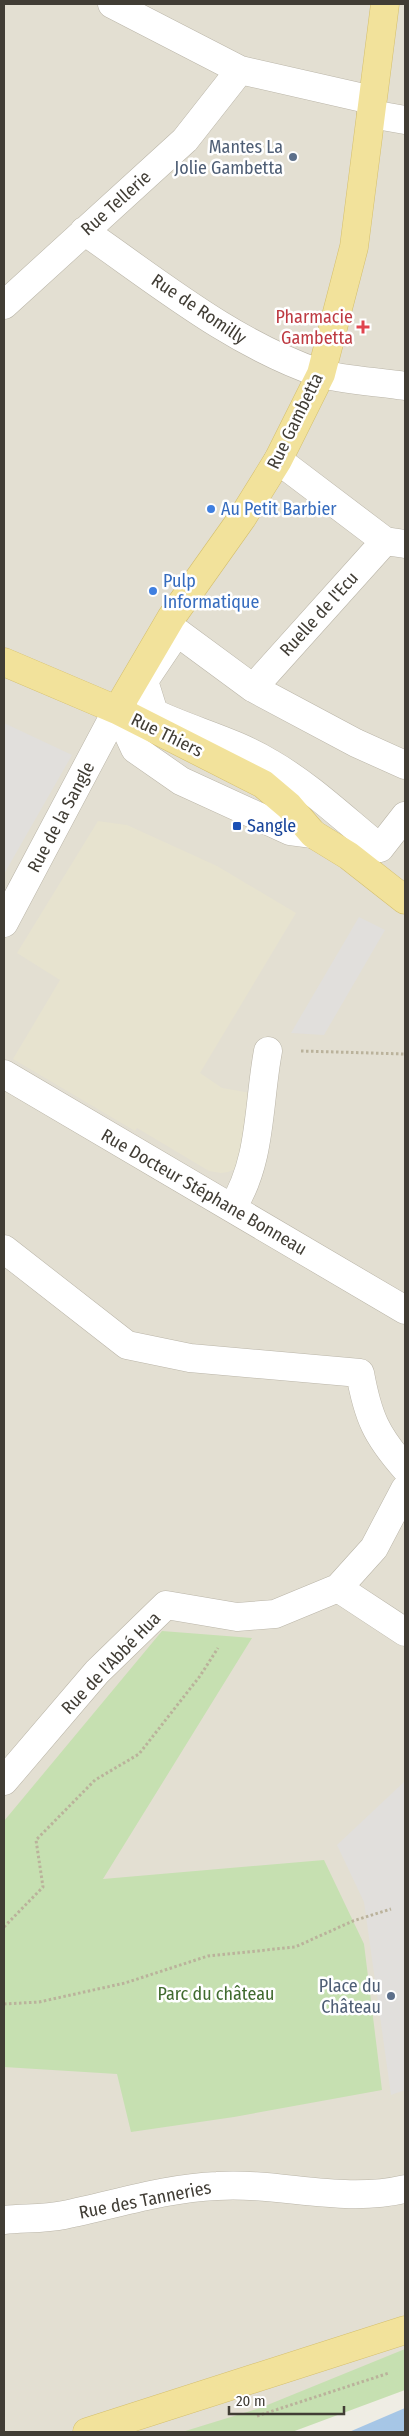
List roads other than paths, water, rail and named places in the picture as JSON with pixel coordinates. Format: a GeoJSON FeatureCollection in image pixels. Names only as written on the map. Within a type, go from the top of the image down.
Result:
{"type":"FeatureCollection","features":[{"type":"Feature","properties":{"kind":"main road","name":"Rue Gambetta"},"geometry":{"type":"LineString","coordinates":[[116,710],[171,618],[242,518],[278,460],[320,374],[354,247],[385,4]]}},
{"type":"Feature","properties":{"kind":"main road"},"geometry":{"type":"LineString","coordinates":[[4,662],[116,710]]}},
{"type":"Feature","properties":{"kind":"main road","name":"Rue Thiers"},"geometry":{"type":"LineString","coordinates":[[116,710],[264,784],[290,806],[312,834],[349,856],[405,900]]}},
{"type":"Feature","properties":{"kind":"main road"},"geometry":{"type":"LineString","coordinates":[[87,2432],[405,2330]]}},
{"type":"Feature","properties":{"kind":"street"},"geometry":{"type":"LineString","coordinates":[[112,4],[240,70],[372,107],[405,120]]}},
{"type":"Feature","properties":{"kind":"street","name":"Rue Tellerie"},"geometry":{"type":"LineString","coordinates":[[4,305],[185,140],[240,70]]}},
{"type":"Feature","properties":{"kind":"street","name":"Rue de Romilly"},"geometry":{"type":"LineString","coordinates":[[84,232],[188,304],[260,350],[320,374],[405,386]]}},
{"type":"Feature","properties":{"kind":"street"},"geometry":{"type":"LineString","coordinates":[[278,460],[395,542]]}},
{"type":"Feature","properties":{"kind":"street","name":"Ruelle de l'Ecu"},"geometry":{"type":"LineString","coordinates":[[253,688],[395,542]]}},
{"type":"Feature","properties":{"kind":"street"},"geometry":{"type":"LineString","coordinates":[[405,765],[356,743],[253,688],[177,632],[144,681],[154,713],[187,728],[228,742],[270,762],[313,792],[380,848],[405,816]]}},
{"type":"Feature","properties":{"kind":"street","name":"Rue Thiers"},"geometry":{"type":"LineString","coordinates":[[116,710],[135,749],[181,781],[290,831],[312,834]]}},
{"type":"Feature","properties":{"kind":"street","name":"Rue de la Sangle"},"geometry":{"type":"LineString","coordinates":[[4,923],[116,710]]}},
{"type":"Feature","properties":{"kind":"street"},"geometry":{"type":"LineString","coordinates":[[232,1208],[242,1191],[255,1149],[268,1051]]}},
{"type":"Feature","properties":{"kind":"street","name":"Rue Docteur Stéphane Bonneau"},"geometry":{"type":"LineString","coordinates":[[4,1074],[405,1310]]}},
{"type":"Feature","properties":{"kind":"street"},"geometry":{"type":"LineString","coordinates":[[4,1249],[127,1345],[190,1358],[360,1373],[366,1405],[382,1442],[405,1468]]}},
{"type":"Feature","properties":{"kind":"street"},"geometry":{"type":"LineString","coordinates":[[405,1490],[374,1548],[338,1588],[405,1632]]}},
{"type":"Feature","properties":{"kind":"street","name":"Rue de l'Abbé Hua"},"geometry":{"type":"LineString","coordinates":[[4,1781],[98,1672],[166,1605],[237,1617],[275,1614],[338,1588]]}},
{"type":"Feature","properties":{"kind":"street","name":"Rue des Tanneries"},"geometry":{"type":"LineString","coordinates":[[4,2220],[62,2216],[152,2195],[217,2186],[337,2195],[391,2193],[405,2189]]}},
{"type":"Feature","properties":{"kind":"water"},"geometry":{"type":"Polygon","coordinates":[[[405,2408],[405,2432],[349,2432],[405,2408]]]}},
{"type":"Feature","properties":{"kind":"place","name":"Mantes La Jolie Gambetta"},"geometry":{"type":"Point","coordinates":[293,157]}},
{"type":"Feature","properties":{"kind":"place","name":"Pharmacie Gambetta"},"geometry":{"type":"Point","coordinates":[363,327]}},
{"type":"Feature","properties":{"kind":"place","name":"Au Petit Barbier"},"geometry":{"type":"Point","coordinates":[211,509]}},
{"type":"Feature","properties":{"kind":"place","name":"Pulp Informatique"},"geometry":{"type":"Point","coordinates":[153,591]}},
{"type":"Feature","properties":{"kind":"place","name":"Sangle"},"geometry":{"type":"Point","coordinates":[237,826]}},
{"type":"Feature","properties":{"kind":"place","name":"Place du Château"},"geometry":{"type":"Point","coordinates":[391,1996]}},
{"type":"Feature","properties":{"kind":"park label","name":"Parc du château"},"geometry":{"type":"Point","coordinates":[216,1994]}}]}
